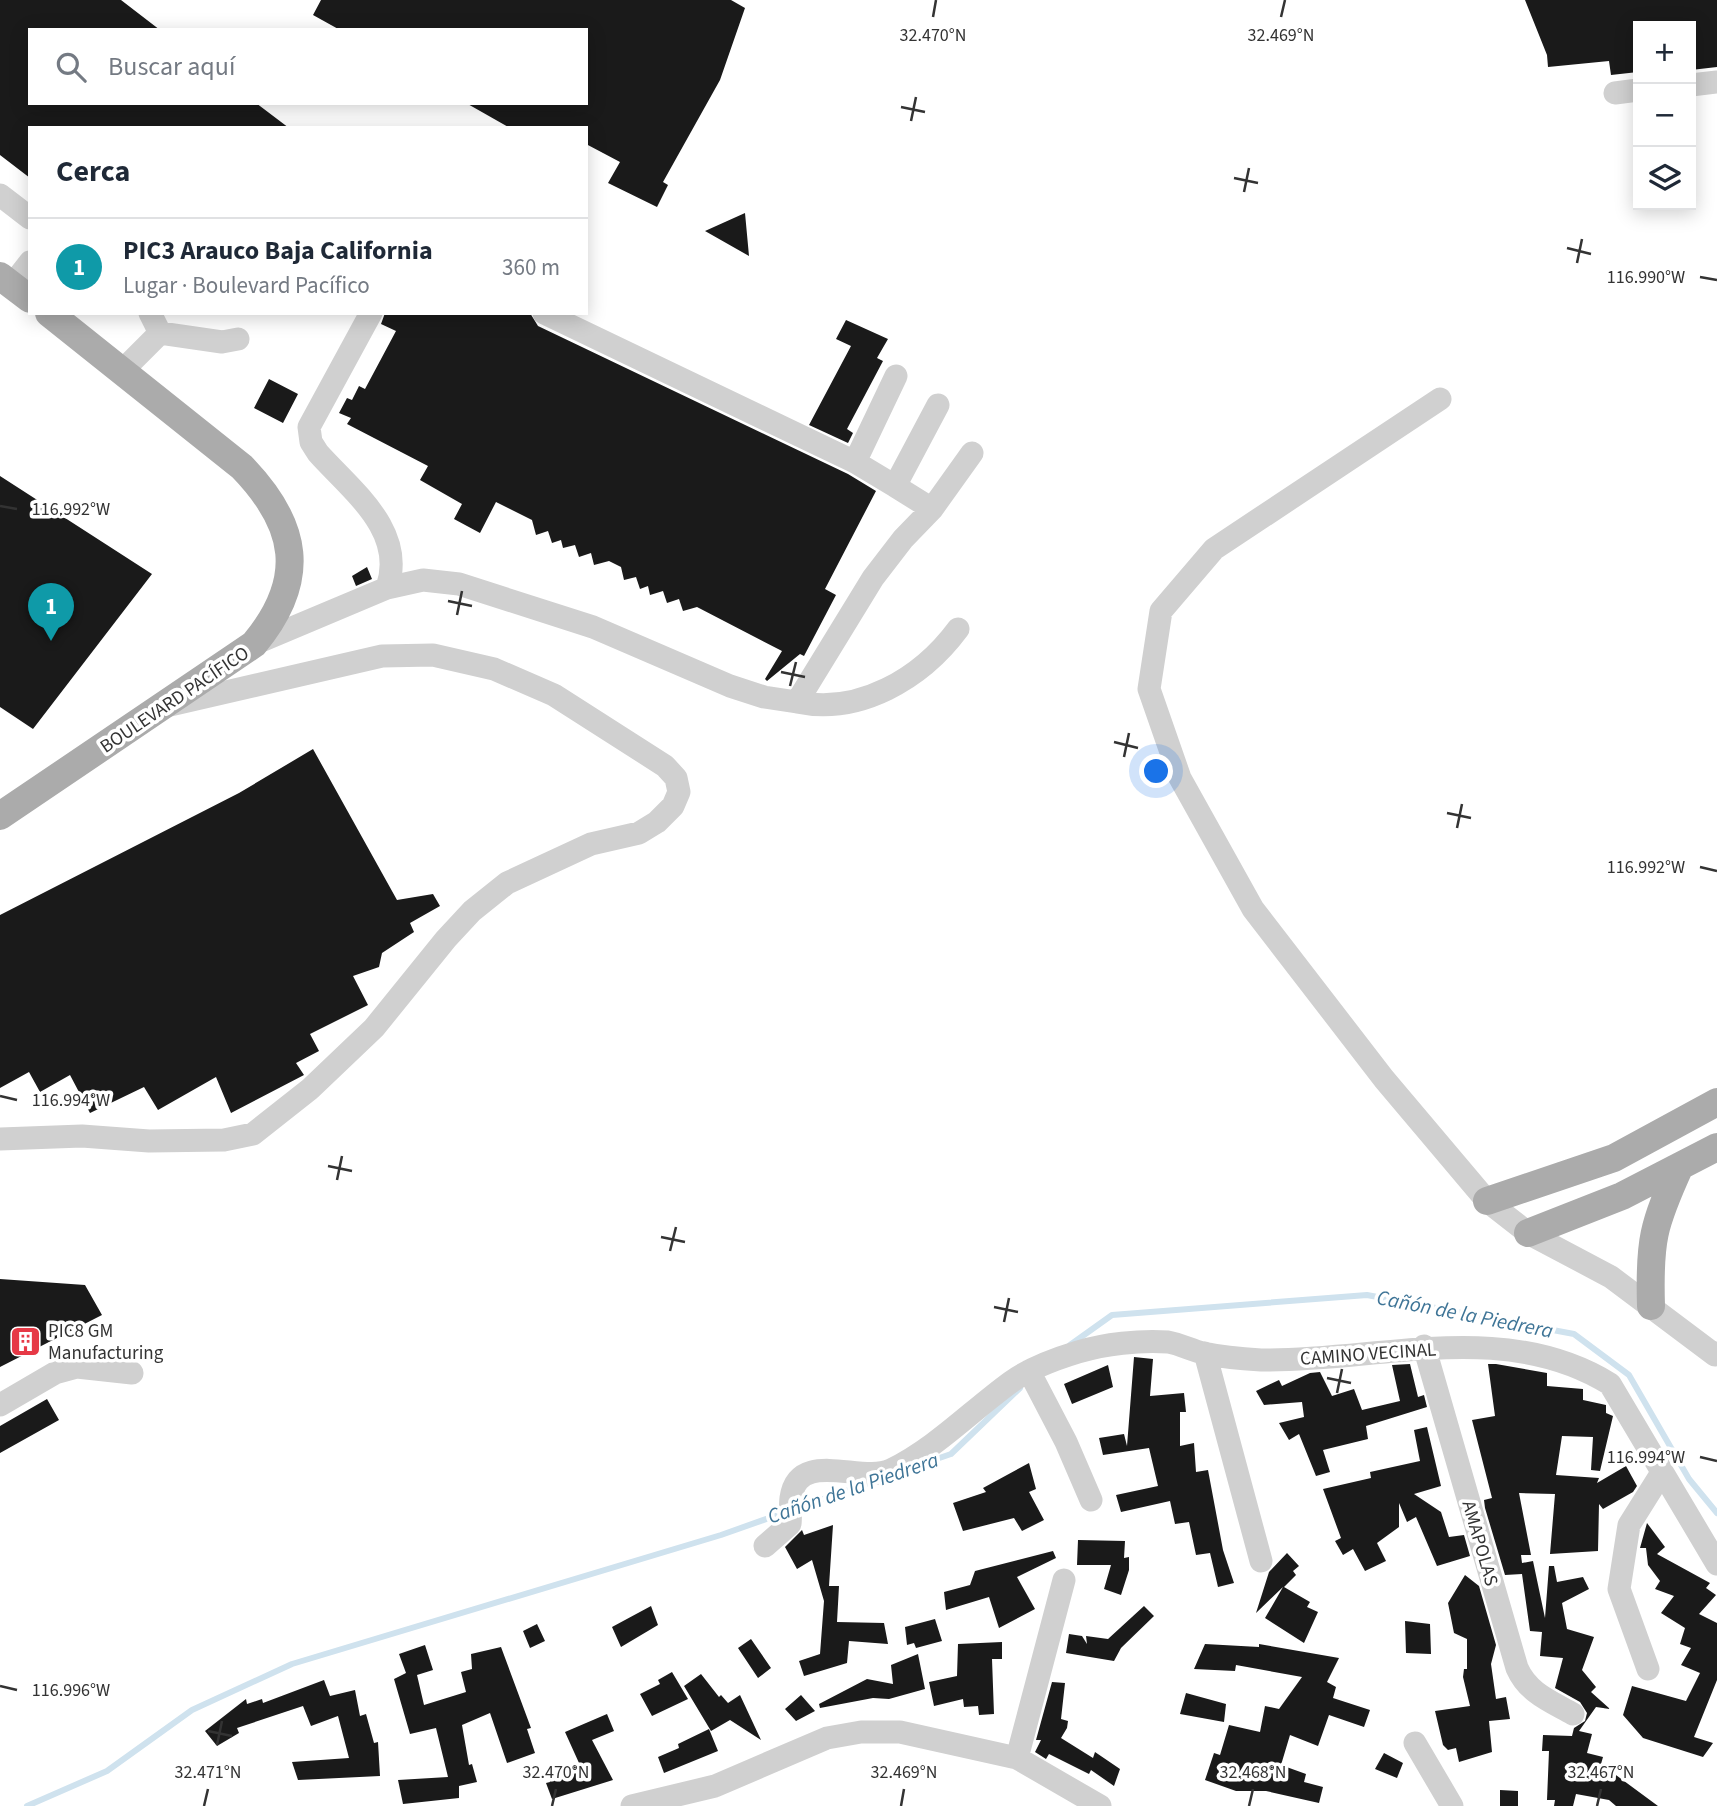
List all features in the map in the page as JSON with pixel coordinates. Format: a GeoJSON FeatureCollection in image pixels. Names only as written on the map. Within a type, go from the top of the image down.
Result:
{"type":"FeatureCollection","features":[{"type":"Feature","properties":{"kind":"main road","name":"BOULEVARD PACÍFICO"},"geometry":{"type":"LineString","coordinates":[[0,816],[254,645],[270,625],[282,600],[289,566],[289,540],[282,518],[264,490],[242,467],[52,315]]}},
{"type":"Feature","properties":{"kind":"main road"},"geometry":{"type":"LineString","coordinates":[[1487,1201],[1614,1158],[1717,1102]]}},
{"type":"Feature","properties":{"kind":"main road"},"geometry":{"type":"LineString","coordinates":[[1528,1233],[1622,1196],[1717,1147]]}},
{"type":"Feature","properties":{"kind":"main road"},"geometry":{"type":"LineString","coordinates":[[1651,1306],[1649,1252],[1656,1219],[1680,1166]]}},
{"type":"Feature","properties":{"kind":"street"},"geometry":{"type":"LineString","coordinates":[[1696,84],[1717,82]]}},
{"type":"Feature","properties":{"kind":"street"},"geometry":{"type":"LineString","coordinates":[[14,286],[28,265]]}},
{"type":"Feature","properties":{"kind":"street"},"geometry":{"type":"LineString","coordinates":[[370,315],[309,427],[311,442],[318,453],[382,523],[394,569],[387,588]]}},
{"type":"Feature","properties":{"kind":"street"},"geometry":{"type":"LineString","coordinates":[[548,315],[855,461],[932,509]]}},
{"type":"Feature","properties":{"kind":"street"},"geometry":{"type":"LineString","coordinates":[[123,370],[155,323],[222,342],[238,339]]}},
{"type":"Feature","properties":{"kind":"street"},"geometry":{"type":"LineString","coordinates":[[855,461],[896,376]]}},
{"type":"Feature","properties":{"kind":"street"},"geometry":{"type":"LineString","coordinates":[[1440,399],[1214,549],[1161,611],[1149,689],[1181,778],[1253,909],[1384,1079],[1487,1201],[1528,1233],[1611,1277],[1716,1354]]}},
{"type":"Feature","properties":{"kind":"street"},"geometry":{"type":"LineString","coordinates":[[895,486],[938,405]]}},
{"type":"Feature","properties":{"kind":"street"},"geometry":{"type":"LineString","coordinates":[[797,702],[873,578],[903,538],[932,509],[972,453]]}},
{"type":"Feature","properties":{"kind":"street"},"geometry":{"type":"LineString","coordinates":[[254,645],[387,588],[423,580],[459,584],[593,627],[750,693],[834,706],[888,688],[923,668],[958,629]]}},
{"type":"Feature","properties":{"kind":"street"},"geometry":{"type":"LineString","coordinates":[[0,1139],[82,1136],[149,1141],[224,1140],[253,1134],[310,1089],[374,1028],[472,911],[519,878],[591,844],[639,833],[657,822],[673,806],[679,792],[676,778],[664,766],[554,695],[494,669],[433,655],[382,656],[161,708]]}},
{"type":"Feature","properties":{"kind":"street","name":"CAMINO VECINAL"},"geometry":{"type":"LineString","coordinates":[[765,1546],[790,1524],[791,1497],[795,1483],[805,1474],[820,1469],[865,1475],[883,1474],[912,1460],[1029,1371],[1080,1352],[1122,1343],[1169,1342],[1205,1353],[1260,1360],[1424,1346],[1530,1352],[1588,1370],[1610,1384],[1661,1474],[1717,1564]]}},
{"type":"Feature","properties":{"kind":"street","name":"AMAPOLAS"},"geometry":{"type":"LineString","coordinates":[[1424,1346],[1517,1668],[1523,1682],[1534,1692],[1573,1714]]}},
{"type":"Feature","properties":{"kind":"street"},"geometry":{"type":"LineString","coordinates":[[1205,1353],[1261,1561]]}},
{"type":"Feature","properties":{"kind":"street"},"geometry":{"type":"LineString","coordinates":[[0,1405],[55,1373],[77,1367],[132,1373]]}},
{"type":"Feature","properties":{"kind":"street"},"geometry":{"type":"LineString","coordinates":[[1029,1371],[1066,1442],[1091,1500]]}},
{"type":"Feature","properties":{"kind":"street"},"geometry":{"type":"LineString","coordinates":[[1648,1669],[1619,1589],[1629,1525],[1661,1474]]}},
{"type":"Feature","properties":{"kind":"street"},"geometry":{"type":"LineString","coordinates":[[1017,1758],[1064,1580]]}},
{"type":"Feature","properties":{"kind":"street"},"geometry":{"type":"LineString","coordinates":[[632,1806],[715,1786],[827,1738],[861,1732],[900,1732],[1017,1758],[1100,1806]]}},
{"type":"Feature","properties":{"kind":"street"},"geometry":{"type":"LineString","coordinates":[[1415,1743],[1452,1806]]}},
{"type":"Feature","properties":{"kind":"building"},"geometry":{"type":"Polygon","coordinates":[[[0,0],[121,0],[157,28],[28,28],[28,105],[259,105],[286,126],[28,126],[28,176],[0,155],[0,0]]]}},
{"type":"Feature","properties":{"kind":"building"},"geometry":{"type":"Polygon","coordinates":[[[321,0],[731,0],[745,8],[720,80],[663,182],[668,185],[657,207],[608,183],[620,162],[588,145],[588,126],[506,126],[470,105],[588,105],[588,28],[336,28],[313,15],[321,0]]]}},
{"type":"Feature","properties":{"kind":"building"},"geometry":{"type":"Polygon","coordinates":[[[1525,0],[1717,0],[1717,67],[1696,69],[1696,21],[1633,21],[1633,73],[1611,75],[1609,61],[1548,67],[1547,55],[1525,0]]]}},
{"type":"Feature","properties":{"kind":"building"},"geometry":{"type":"Polygon","coordinates":[[[745,213],[749,256],[705,231],[745,213]]]}},
{"type":"Feature","properties":{"kind":"building"},"geometry":{"type":"Polygon","coordinates":[[[384,315],[531,315],[538,326],[848,474],[876,491],[825,589],[836,595],[804,656],[800,654],[767,681],[765,679],[782,651],[697,607],[683,611],[679,599],[667,603],[663,591],[650,595],[648,586],[640,589],[636,577],[624,580],[621,567],[609,561],[594,565],[591,553],[579,557],[575,545],[563,548],[561,540],[552,543],[548,531],[536,535],[532,520],[496,502],[480,533],[454,519],[462,504],[420,480],[428,466],[347,424],[351,418],[339,413],[347,398],[352,400],[359,386],[365,389],[396,331],[381,324],[384,315]]]}},
{"type":"Feature","properties":{"kind":"building"},"geometry":{"type":"Polygon","coordinates":[[[846,320],[888,339],[877,358],[883,361],[847,429],[853,433],[848,443],[809,425],[851,346],[836,339],[846,320]]]}},
{"type":"Feature","properties":{"kind":"building"},"geometry":{"type":"Polygon","coordinates":[[[269,379],[298,394],[283,423],[254,408],[269,379]]]}},
{"type":"Feature","properties":{"kind":"building"},"geometry":{"type":"Polygon","coordinates":[[[0,476],[152,574],[33,729],[0,707],[0,476]]]}},
{"type":"Feature","properties":{"kind":"building"},"geometry":{"type":"Polygon","coordinates":[[[367,567],[372,579],[356,586],[352,576],[367,567]]]}},
{"type":"Feature","properties":{"kind":"building"},"geometry":{"type":"Polygon","coordinates":[[[313,749],[397,900],[433,894],[440,906],[410,923],[414,932],[382,953],[379,967],[353,976],[368,1005],[310,1034],[319,1051],[296,1063],[304,1075],[231,1113],[216,1077],[158,1110],[144,1087],[90,1113],[70,1075],[40,1092],[29,1072],[0,1088],[0,915],[239,793],[313,749]]]}},
{"type":"Feature","properties":{"kind":"building","name":"PIC8 GM Manufacturing"},"geometry":{"type":"Polygon","coordinates":[[[0,1279],[85,1285],[102,1315],[0,1367],[0,1279]]]}},
{"type":"Feature","properties":{"kind":"building"},"geometry":{"type":"Polygon","coordinates":[[[1134,1357],[1153,1359],[1150,1396],[1184,1393],[1186,1412],[1180,1412],[1180,1446],[1194,1443],[1196,1472],[1208,1470],[1223,1550],[1234,1583],[1218,1587],[1210,1553],[1196,1555],[1189,1522],[1175,1524],[1170,1501],[1121,1512],[1116,1495],[1158,1486],[1149,1448],[1103,1455],[1099,1438],[1124,1434],[1127,1446],[1134,1357]]]}},
{"type":"Feature","properties":{"kind":"building"},"geometry":{"type":"Polygon","coordinates":[[[1410,1364],[1418,1397],[1424,1395],[1427,1407],[1366,1426],[1368,1439],[1323,1450],[1330,1472],[1316,1476],[1299,1434],[1289,1440],[1279,1423],[1304,1417],[1302,1402],[1264,1405],[1256,1391],[1279,1380],[1282,1386],[1310,1373],[1320,1372],[1332,1396],[1354,1389],[1362,1410],[1400,1401],[1392,1365],[1410,1364]]]}},
{"type":"Feature","properties":{"kind":"building"},"geometry":{"type":"Polygon","coordinates":[[[1488,1364],[1547,1373],[1547,1386],[1583,1389],[1583,1400],[1606,1405],[1606,1413],[1613,1416],[1600,1471],[1591,1470],[1593,1437],[1562,1436],[1556,1475],[1599,1478],[1597,1483],[1626,1466],[1637,1486],[1633,1492],[1603,1509],[1599,1504],[1598,1551],[1550,1554],[1555,1494],[1519,1493],[1531,1555],[1521,1555],[1522,1563],[1533,1561],[1545,1618],[1549,1566],[1554,1566],[1557,1582],[1583,1577],[1589,1589],[1562,1603],[1567,1629],[1594,1637],[1582,1670],[1596,1687],[1591,1692],[1610,1709],[1596,1707],[1579,1731],[1592,1734],[1587,1753],[1603,1757],[1601,1764],[1658,1806],[1616,1806],[1609,1800],[1576,1794],[1573,1806],[1554,1806],[1555,1800],[1547,1800],[1549,1751],[1542,1751],[1543,1735],[1572,1736],[1574,1728],[1585,1721],[1587,1713],[1580,1702],[1555,1688],[1563,1658],[1540,1656],[1542,1632],[1530,1631],[1522,1574],[1505,1575],[1485,1508],[1484,1500],[1492,1498],[1472,1420],[1495,1416],[1488,1364]]]}},
{"type":"Feature","properties":{"kind":"building"},"geometry":{"type":"Polygon","coordinates":[[[1108,1365],[1113,1387],[1072,1404],[1064,1384],[1108,1365]]]}},
{"type":"Feature","properties":{"kind":"building"},"geometry":{"type":"Polygon","coordinates":[[[47,1399],[59,1420],[0,1453],[0,1426],[47,1399]]]}},
{"type":"Feature","properties":{"kind":"building"},"geometry":{"type":"Polygon","coordinates":[[[1427,1427],[1441,1486],[1414,1494],[1441,1512],[1449,1537],[1464,1535],[1470,1556],[1437,1566],[1416,1517],[1407,1522],[1399,1503],[1399,1527],[1377,1543],[1386,1561],[1365,1571],[1353,1549],[1343,1555],[1335,1541],[1341,1538],[1323,1489],[1371,1478],[1370,1472],[1420,1461],[1414,1430],[1427,1427]]]}},
{"type":"Feature","properties":{"kind":"building"},"geometry":{"type":"Polygon","coordinates":[[[1029,1463],[1036,1489],[1029,1492],[1044,1520],[1022,1531],[1014,1518],[963,1531],[953,1503],[986,1492],[983,1488],[1029,1463]]]}},
{"type":"Feature","properties":{"kind":"building"},"geometry":{"type":"Polygon","coordinates":[[[1647,1523],[1665,1547],[1657,1554],[1710,1583],[1706,1588],[1716,1595],[1699,1614],[1717,1623],[1717,1680],[1694,1737],[1713,1743],[1703,1757],[1643,1738],[1623,1715],[1632,1686],[1686,1701],[1700,1673],[1681,1665],[1691,1648],[1680,1644],[1685,1628],[1661,1613],[1674,1596],[1655,1589],[1660,1581],[1648,1565],[1646,1548],[1640,1548],[1647,1523]]]}},
{"type":"Feature","properties":{"kind":"building"},"geometry":{"type":"Polygon","coordinates":[[[833,1525],[829,1586],[839,1586],[837,1622],[884,1623],[888,1644],[849,1641],[847,1663],[804,1676],[799,1661],[820,1654],[824,1601],[812,1560],[797,1569],[785,1547],[802,1530],[804,1535],[833,1525]]]}},
{"type":"Feature","properties":{"kind":"building"},"geometry":{"type":"Polygon","coordinates":[[[1078,1540],[1125,1541],[1124,1558],[1129,1557],[1129,1570],[1121,1595],[1104,1589],[1111,1565],[1077,1565],[1078,1540]]]}},
{"type":"Feature","properties":{"kind":"building"},"geometry":{"type":"Polygon","coordinates":[[[1053,1551],[1056,1558],[1017,1577],[1035,1609],[999,1628],[989,1597],[946,1610],[944,1592],[970,1585],[975,1571],[1053,1551]]]}},
{"type":"Feature","properties":{"kind":"building"},"geometry":{"type":"Polygon","coordinates":[[[1287,1553],[1299,1566],[1293,1571],[1296,1575],[1284,1587],[1310,1602],[1307,1607],[1318,1612],[1304,1643],[1265,1618],[1283,1587],[1256,1613],[1269,1572],[1287,1553]]]}},
{"type":"Feature","properties":{"kind":"building"},"geometry":{"type":"Polygon","coordinates":[[[1465,1575],[1479,1586],[1496,1645],[1491,1664],[1496,1699],[1506,1697],[1510,1719],[1489,1721],[1492,1752],[1459,1762],[1456,1748],[1448,1750],[1443,1745],[1435,1711],[1470,1706],[1463,1677],[1464,1669],[1467,1669],[1467,1639],[1454,1633],[1448,1603],[1465,1575]]]}},
{"type":"Feature","properties":{"kind":"building"},"geometry":{"type":"Polygon","coordinates":[[[651,1606],[658,1625],[621,1647],[612,1627],[651,1606]]]}},
{"type":"Feature","properties":{"kind":"building"},"geometry":{"type":"Polygon","coordinates":[[[1144,1606],[1154,1616],[1121,1648],[1114,1661],[1066,1653],[1069,1634],[1082,1636],[1087,1644],[1086,1636],[1108,1639],[1144,1606]]]}},
{"type":"Feature","properties":{"kind":"building"},"geometry":{"type":"Polygon","coordinates":[[[935,1619],[942,1641],[916,1648],[914,1643],[907,1645],[905,1627],[935,1619]]]}},
{"type":"Feature","properties":{"kind":"building"},"geometry":{"type":"Polygon","coordinates":[[[1405,1621],[1430,1624],[1431,1654],[1406,1653],[1405,1621]]]}},
{"type":"Feature","properties":{"kind":"building"},"geometry":{"type":"Polygon","coordinates":[[[537,1624],[545,1641],[530,1648],[523,1631],[537,1624]]]}},
{"type":"Feature","properties":{"kind":"building"},"geometry":{"type":"Polygon","coordinates":[[[751,1639],[771,1668],[758,1678],[738,1648],[751,1639]]]}},
{"type":"Feature","properties":{"kind":"building"},"geometry":{"type":"Polygon","coordinates":[[[1002,1642],[1002,1659],[992,1659],[994,1714],[979,1715],[978,1706],[964,1707],[963,1699],[934,1706],[929,1682],[957,1676],[958,1644],[1002,1642]]]}},
{"type":"Feature","properties":{"kind":"building"},"geometry":{"type":"Polygon","coordinates":[[[1205,1644],[1259,1647],[1259,1644],[1339,1658],[1327,1682],[1336,1687],[1333,1698],[1370,1710],[1364,1727],[1329,1715],[1318,1746],[1290,1735],[1281,1765],[1306,1774],[1304,1782],[1323,1787],[1319,1803],[1266,1791],[1236,1791],[1205,1780],[1214,1753],[1220,1755],[1229,1725],[1260,1732],[1265,1706],[1279,1709],[1302,1677],[1236,1665],[1235,1671],[1194,1669],[1205,1644]]]}},
{"type":"Feature","properties":{"kind":"building"},"geometry":{"type":"Polygon","coordinates":[[[425,1645],[433,1670],[417,1675],[424,1705],[466,1692],[461,1672],[472,1669],[471,1654],[501,1647],[531,1728],[527,1729],[535,1753],[507,1763],[490,1713],[462,1725],[469,1765],[472,1764],[477,1782],[459,1786],[459,1798],[403,1804],[398,1780],[448,1777],[436,1728],[410,1734],[394,1679],[406,1673],[399,1654],[425,1645]]]}},
{"type":"Feature","properties":{"kind":"building"},"geometry":{"type":"Polygon","coordinates":[[[918,1654],[925,1689],[889,1699],[873,1698],[820,1708],[819,1704],[867,1679],[893,1684],[891,1665],[918,1654]]]}},
{"type":"Feature","properties":{"kind":"building"},"geometry":{"type":"Polygon","coordinates":[[[672,1672],[688,1699],[652,1716],[640,1694],[660,1684],[658,1680],[672,1672]]]}},
{"type":"Feature","properties":{"kind":"building"},"geometry":{"type":"Polygon","coordinates":[[[701,1674],[719,1697],[721,1695],[728,1703],[740,1695],[761,1740],[730,1720],[711,1731],[684,1686],[701,1674]]]}},
{"type":"Feature","properties":{"kind":"building"},"geometry":{"type":"Polygon","coordinates":[[[324,1680],[330,1696],[355,1690],[360,1716],[366,1714],[374,1743],[378,1742],[380,1776],[298,1780],[292,1762],[349,1758],[338,1716],[311,1726],[303,1706],[237,1728],[239,1733],[217,1746],[205,1731],[246,1699],[247,1704],[262,1699],[263,1703],[324,1680]]]}},
{"type":"Feature","properties":{"kind":"building"},"geometry":{"type":"Polygon","coordinates":[[[1052,1682],[1065,1683],[1061,1719],[1068,1721],[1061,1738],[1093,1758],[1095,1752],[1120,1769],[1114,1786],[1091,1770],[1089,1774],[1049,1754],[1046,1759],[1035,1752],[1041,1740],[1036,1740],[1052,1682]]]}},
{"type":"Feature","properties":{"kind":"building"},"geometry":{"type":"Polygon","coordinates":[[[1186,1693],[1226,1704],[1224,1722],[1180,1714],[1186,1693]]]}},
{"type":"Feature","properties":{"kind":"building"},"geometry":{"type":"Polygon","coordinates":[[[801,1695],[815,1711],[796,1721],[785,1709],[801,1695]]]}},
{"type":"Feature","properties":{"kind":"building"},"geometry":{"type":"Polygon","coordinates":[[[607,1714],[614,1731],[592,1740],[613,1780],[552,1799],[546,1783],[550,1782],[548,1769],[579,1763],[565,1732],[607,1714]]]}},
{"type":"Feature","properties":{"kind":"building"},"geometry":{"type":"Polygon","coordinates":[[[709,1729],[718,1751],[664,1773],[658,1757],[679,1748],[678,1744],[709,1729]]]}},
{"type":"Feature","properties":{"kind":"building"},"geometry":{"type":"Polygon","coordinates":[[[1384,1753],[1403,1763],[1397,1778],[1375,1769],[1384,1753]]]}},
{"type":"Feature","properties":{"kind":"building"},"geometry":{"type":"Polygon","coordinates":[[[1500,1790],[1518,1791],[1518,1806],[1500,1806],[1500,1790]]]}},
{"type":"Feature","properties":{"kind":"waterway","name":"Cañón de la Piedrera"},"geometry":{"type":"LineString","coordinates":[[1070,1345],[1112,1315],[1367,1295],[1574,1334],[1629,1375],[1689,1479],[1717,1513]]}},
{"type":"Feature","properties":{"kind":"waterway","name":"Cañón de la Piedrera"},"geometry":{"type":"LineString","coordinates":[[922,1464],[951,1454],[1020,1388]]}},
{"type":"Feature","properties":{"kind":"waterway","name":"Cañón de la Piedrera"},"geometry":{"type":"LineString","coordinates":[[797,1508],[869,1483]]}},
{"type":"Feature","properties":{"kind":"waterway","name":"Cañón de la Piedrera"},"geometry":{"type":"LineString","coordinates":[[27,1806],[107,1771],[192,1710],[292,1664],[721,1535],[786,1512]]}},
{"type":"Feature","properties":{"kind":"place","name":"PIC3 Arauco Baja California"},"geometry":{"type":"Point","coordinates":[51,641]}},
{"type":"Feature","properties":{"kind":"place","name":"PIC8 GM Manufacturing"},"geometry":{"type":"Point","coordinates":[25,1341]}}]}
